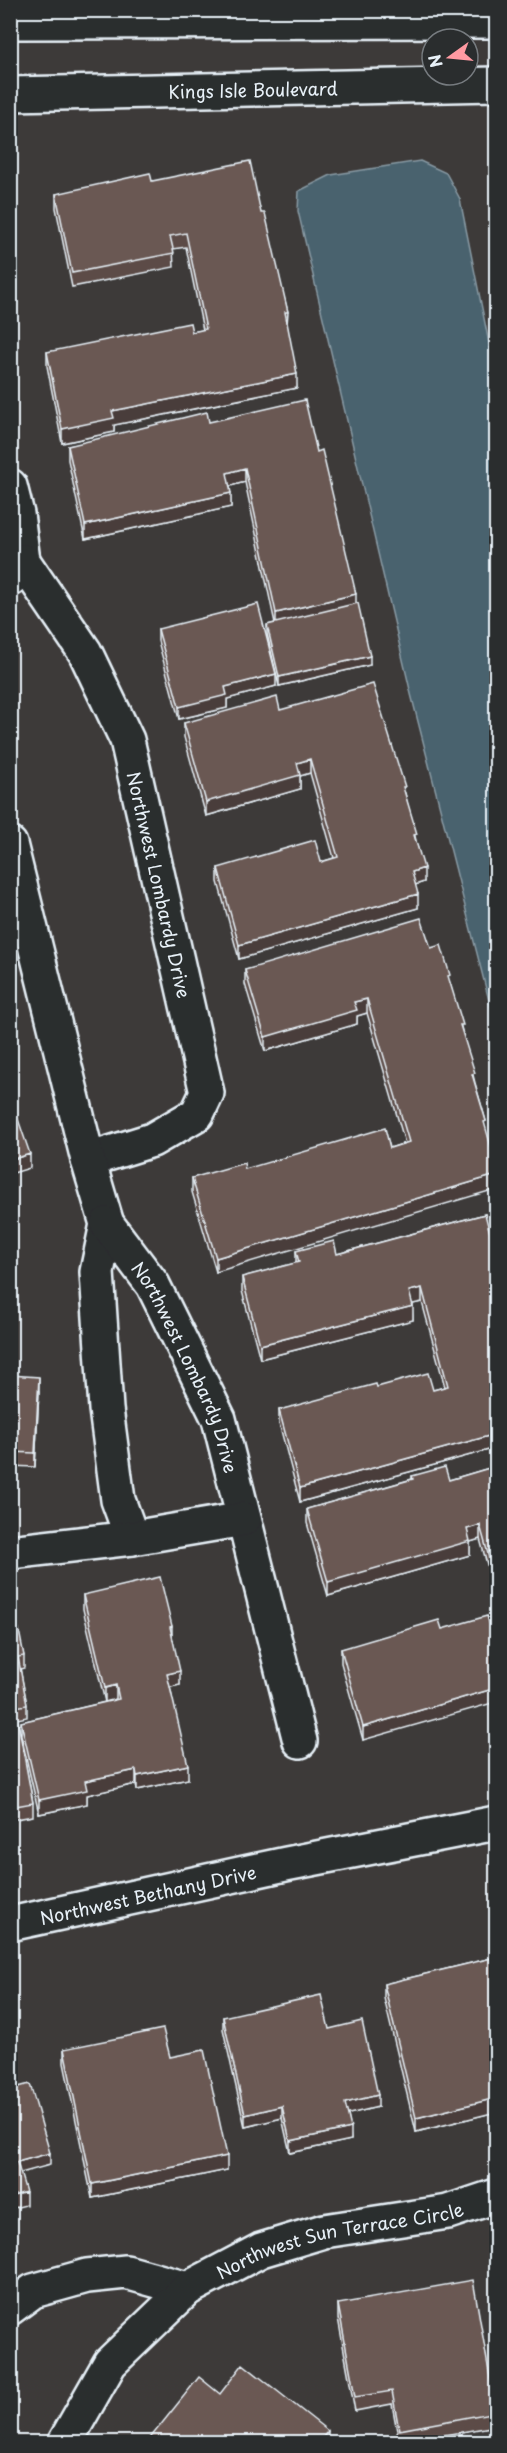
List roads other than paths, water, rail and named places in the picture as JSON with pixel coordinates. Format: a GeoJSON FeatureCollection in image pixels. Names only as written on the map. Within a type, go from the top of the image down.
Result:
{"type":"FeatureCollection","features":[{"type":"Feature","properties":{"kind":"street"},"geometry":{"type":"LineString","coordinates":[[10,22],[496,21]]}},
{"type":"Feature","properties":{"kind":"street","name":"Kings Isle Boulevard"},"geometry":{"type":"LineString","coordinates":[[10,94],[496,84]]}},
{"type":"Feature","properties":{"kind":"street","name":"Northwest Lombardy Drive"},"geometry":{"type":"LineString","coordinates":[[10,486],[17,514],[17,571],[85,652],[127,740],[207,1093],[197,1114],[152,1140],[88,1160]]}},
{"type":"Feature","properties":{"kind":"street","name":"Northwest Lombardy Drive"},"geometry":{"type":"LineString","coordinates":[[10,844],[88,1160],[107,1224],[153,1285],[219,1419],[300,1741]]}},
{"type":"Feature","properties":{"kind":"street","name":"Northwest Lombardy Drive"},"geometry":{"type":"LineString","coordinates":[[107,1224],[96,1272],[106,1409],[118,1500],[132,1538]]}},
{"type":"Feature","properties":{"kind":"street"},"geometry":{"type":"LineString","coordinates":[[10,1552],[132,1538],[244,1519]]}},
{"type":"Feature","properties":{"kind":"street","name":"Northwest Bethany Drive"},"geometry":{"type":"LineString","coordinates":[[286,1864],[496,1802]]}},
{"type":"Feature","properties":{"kind":"street","name":"Northwest Bethany Drive"},"geometry":{"type":"LineString","coordinates":[[10,1924],[286,1864],[496,1823]]}},
{"type":"Feature","properties":{"kind":"street","name":"Northwest Sun Terrace Circle"},"geometry":{"type":"LineString","coordinates":[[65,2442],[110,2363],[187,2289],[261,2250],[324,2231],[448,2212],[496,2196]]}},
{"type":"Feature","properties":{"kind":"street"},"geometry":{"type":"LineString","coordinates":[[10,2308],[33,2291],[87,2276],[126,2272],[187,2289]]}},
{"type":"Feature","properties":{"kind":"water"},"geometry":{"type":"Polygon","coordinates":[[[420,161],[446,173],[460,199],[496,378],[496,1028],[411,694],[298,211],[299,191],[331,175],[420,161]]]}}]}
